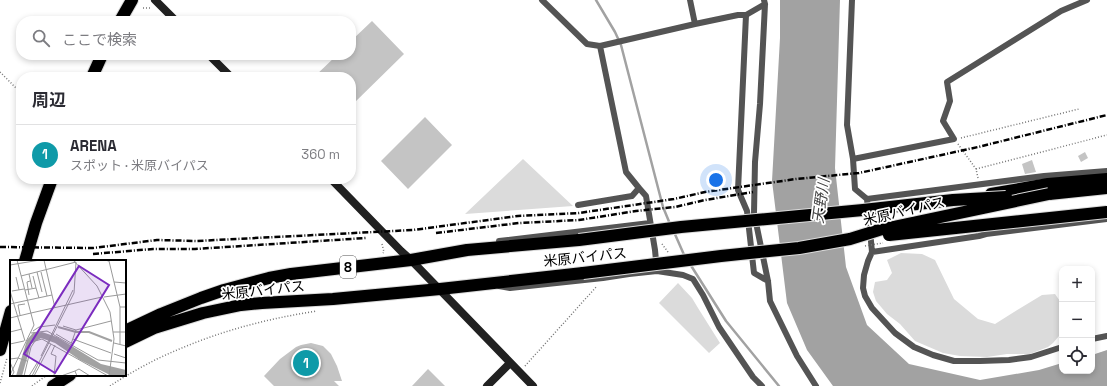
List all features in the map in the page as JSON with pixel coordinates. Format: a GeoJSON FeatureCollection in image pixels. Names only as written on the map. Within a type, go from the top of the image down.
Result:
{"type":"FeatureCollection","features":[{"type":"Feature","properties":{"kind":"highway"},"geometry":{"type":"LineString","coordinates":[[123,16],[132,0]]}},
{"type":"Feature","properties":{"kind":"highway"},"geometry":{"type":"LineString","coordinates":[[94,72],[100,60]]}},
{"type":"Feature","properties":{"kind":"highway"},"geometry":{"type":"LineString","coordinates":[[953,200],[1048,184],[1107,179]]}},
{"type":"Feature","properties":{"kind":"highway"},"geometry":{"type":"LineString","coordinates":[[25,260],[36,223],[50,184]]}},
{"type":"Feature","properties":{"kind":"highway","name":"米原バイパス"},"geometry":{"type":"LineString","coordinates":[[126,332],[161,314],[201,298],[224,290],[291,274],[411,260],[467,250],[579,240],[682,227],[953,200],[1050,194],[1107,188]]}},
{"type":"Feature","properties":{"kind":"highway","name":"米原バイパス"},"geometry":{"type":"LineString","coordinates":[[126,342],[154,328],[203,313],[241,305],[262,302],[440,289],[799,248],[850,239],[879,230],[1050,194]]}},
{"type":"Feature","properties":{"kind":"highway"},"geometry":{"type":"LineString","coordinates":[[850,239],[1107,212]]}},
{"type":"Feature","properties":{"kind":"highway"},"geometry":{"type":"LineString","coordinates":[[4,353],[10,317]]}},
{"type":"Feature","properties":{"kind":"highway"},"geometry":{"type":"LineString","coordinates":[[42,386],[56,376]]}},
{"type":"Feature","properties":{"kind":"highway"},"geometry":{"type":"LineString","coordinates":[[53,386],[68,376]]}},
{"type":"Feature","properties":{"kind":"street"},"geometry":{"type":"LineString","coordinates":[[155,0],[171,16]]}},
{"type":"Feature","properties":{"kind":"street"},"geometry":{"type":"LineString","coordinates":[[542,0],[587,44],[600,46],[695,24],[746,15],[765,2]]}},
{"type":"Feature","properties":{"kind":"street"},"geometry":{"type":"LineString","coordinates":[[690,0],[695,24]]}},
{"type":"Feature","properties":{"kind":"street"},"geometry":{"type":"LineString","coordinates":[[852,0],[847,125],[853,160],[855,188],[867,199],[872,252],[864,275],[863,288],[865,296],[872,308],[895,333],[914,347],[933,355],[954,361],[966,362],[1009,360],[1031,357],[1059,348]]}},
{"type":"Feature","properties":{"kind":"street"},"geometry":{"type":"LineString","coordinates":[[853,160],[954,139],[943,121],[950,102],[947,82],[1061,11],[1084,1]]}},
{"type":"Feature","properties":{"kind":"street"},"geometry":{"type":"LineString","coordinates":[[765,2],[760,104],[755,162],[754,213],[768,281],[770,301],[797,356],[816,386]]}},
{"type":"Feature","properties":{"kind":"street"},"geometry":{"type":"LineString","coordinates":[[746,15],[738,190],[746,211],[754,273],[768,281]]}},
{"type":"Feature","properties":{"kind":"street"},"geometry":{"type":"LineString","coordinates":[[600,46],[626,172],[646,196],[657,271]]}},
{"type":"Feature","properties":{"kind":"street"},"geometry":{"type":"LineString","coordinates":[[214,60],[226,72]]}},
{"type":"Feature","properties":{"kind":"street"},"geometry":{"type":"LineString","coordinates":[[867,199],[1044,176],[1107,171]]}},
{"type":"Feature","properties":{"kind":"street"},"geometry":{"type":"LineString","coordinates":[[336,184],[533,386]]}},
{"type":"Feature","properties":{"kind":"street"},"geometry":{"type":"LineString","coordinates":[[578,205],[632,196],[639,188]]}},
{"type":"Feature","properties":{"kind":"street"},"geometry":{"type":"LineString","coordinates":[[872,252],[986,234],[1107,219]]}},
{"type":"Feature","properties":{"kind":"street"},"geometry":{"type":"LineString","coordinates":[[467,250],[495,242],[650,223]]}},
{"type":"Feature","properties":{"kind":"street"},"geometry":{"type":"LineString","coordinates":[[483,283],[510,288],[657,271],[683,275],[693,279],[719,327],[762,386]]}},
{"type":"Feature","properties":{"kind":"street"},"geometry":{"type":"LineString","coordinates":[[1095,338],[1107,336]]}},
{"type":"Feature","properties":{"kind":"street"},"geometry":{"type":"LineString","coordinates":[[487,386],[510,363]]}},
{"type":"Feature","properties":{"kind":"path"},"geometry":{"type":"LineString","coordinates":[[0,72],[16,88]]}},
{"type":"Feature","properties":{"kind":"path"},"geometry":{"type":"LineString","coordinates":[[979,184],[976,169],[954,139],[1079,109]]}},
{"type":"Feature","properties":{"kind":"path"},"geometry":{"type":"LineString","coordinates":[[976,169],[1107,135]]}},
{"type":"Feature","properties":{"kind":"path"},"geometry":{"type":"LineString","coordinates":[[381,240],[384,252],[381,255]]}},
{"type":"Feature","properties":{"kind":"path"},"geometry":{"type":"LineString","coordinates":[[519,372],[603,278]]}},
{"type":"Feature","properties":{"kind":"path"},"geometry":{"type":"LineString","coordinates":[[126,376],[156,360],[210,337],[237,328],[284,316],[318,310]]}},
{"type":"Feature","properties":{"kind":"path"},"geometry":{"type":"LineString","coordinates":[[0,383],[4,353]]}},
{"type":"Feature","properties":{"kind":"path"},"geometry":{"type":"LineString","coordinates":[[32,386],[46,376]]}},
{"type":"Feature","properties":{"kind":"path"},"geometry":{"type":"LineString","coordinates":[[110,386],[126,376]]}},
{"type":"Feature","properties":{"kind":"shaded area"},"geometry":{"type":"Polygon","coordinates":[[[523,159],[573,206],[465,214],[523,159]]]}},
{"type":"Feature","properties":{"kind":"shaded area"},"geometry":{"type":"Polygon","coordinates":[[[901,253],[922,254],[935,260],[954,299],[978,319],[995,324],[1042,295],[1055,294],[1059,300],[1059,336],[1048,347],[1030,354],[1007,354],[987,357],[960,356],[943,353],[915,341],[876,301],[873,292],[875,282],[887,280],[892,273],[887,260],[901,253]]]}},
{"type":"Feature","properties":{"kind":"shaded area"},"geometry":{"type":"Polygon","coordinates":[[[678,283],[692,298],[720,343],[709,353],[659,303],[678,283]]]}},
{"type":"Feature","properties":{"kind":"water","name":"天野川"},"geometry":{"type":"Polygon","coordinates":[[[780,0],[840,0],[835,168],[846,267],[867,325],[909,364],[980,380],[1039,370],[1059,364],[1059,374],[1095,374],[1095,354],[1107,350],[1107,386],[833,386],[807,350],[787,303],[772,181],[780,38],[780,0]]]}},
{"type":"Feature","properties":{"kind":"building"},"geometry":{"type":"Polygon","coordinates":[[[372,21],[404,54],[356,101],[356,72],[319,72],[332,60],[356,60],[356,36],[372,21]]]}},
{"type":"Feature","properties":{"kind":"building"},"geometry":{"type":"Polygon","coordinates":[[[425,117],[452,145],[408,189],[381,161],[425,117]]]}},
{"type":"Feature","properties":{"kind":"building"},"geometry":{"type":"Polygon","coordinates":[[[1085,152],[1088,158],[1081,162],[1078,156],[1085,152]]]}},
{"type":"Feature","properties":{"kind":"building"},"geometry":{"type":"Polygon","coordinates":[[[1032,160],[1036,172],[1025,174],[1022,164],[1032,160]]]}},
{"type":"Feature","properties":{"kind":"building"},"geometry":{"type":"Polygon","coordinates":[[[311,343],[323,346],[331,354],[342,381],[334,381],[339,386],[274,386],[264,376],[280,359],[296,347],[311,343]]]}},
{"type":"Feature","properties":{"kind":"building"},"geometry":{"type":"Polygon","coordinates":[[[428,369],[445,386],[412,386],[428,369]]]}},
{"type":"Feature","properties":{"kind":"waterway"},"geometry":{"type":"LineString","coordinates":[[596,0],[621,45],[663,207],[670,224]]}},
{"type":"Feature","properties":{"kind":"waterway"},"geometry":{"type":"LineString","coordinates":[[674,232],[685,257]]}},
{"type":"Feature","properties":{"kind":"waterway"},"geometry":{"type":"LineString","coordinates":[[690,264],[726,321],[779,386]]}},
{"type":"Feature","properties":{"kind":"railway"},"geometry":{"type":"LineString","coordinates":[[0,247],[93,248],[157,240],[197,241],[413,230],[518,216],[579,213],[674,199],[705,192],[796,179],[859,173],[978,147],[1107,115]]}},
{"type":"Feature","properties":{"kind":"railway"},"geometry":{"type":"LineString","coordinates":[[436,233],[519,223],[579,220],[636,211],[675,207],[705,200],[753,192]]}},
{"type":"Feature","properties":{"kind":"railway"},"geometry":{"type":"LineString","coordinates":[[93,254],[153,249],[195,249],[366,238]]}},
{"type":"Feature","properties":{"kind":"place","name":"ARENA"},"geometry":{"type":"Point","coordinates":[306,363]}}]}
